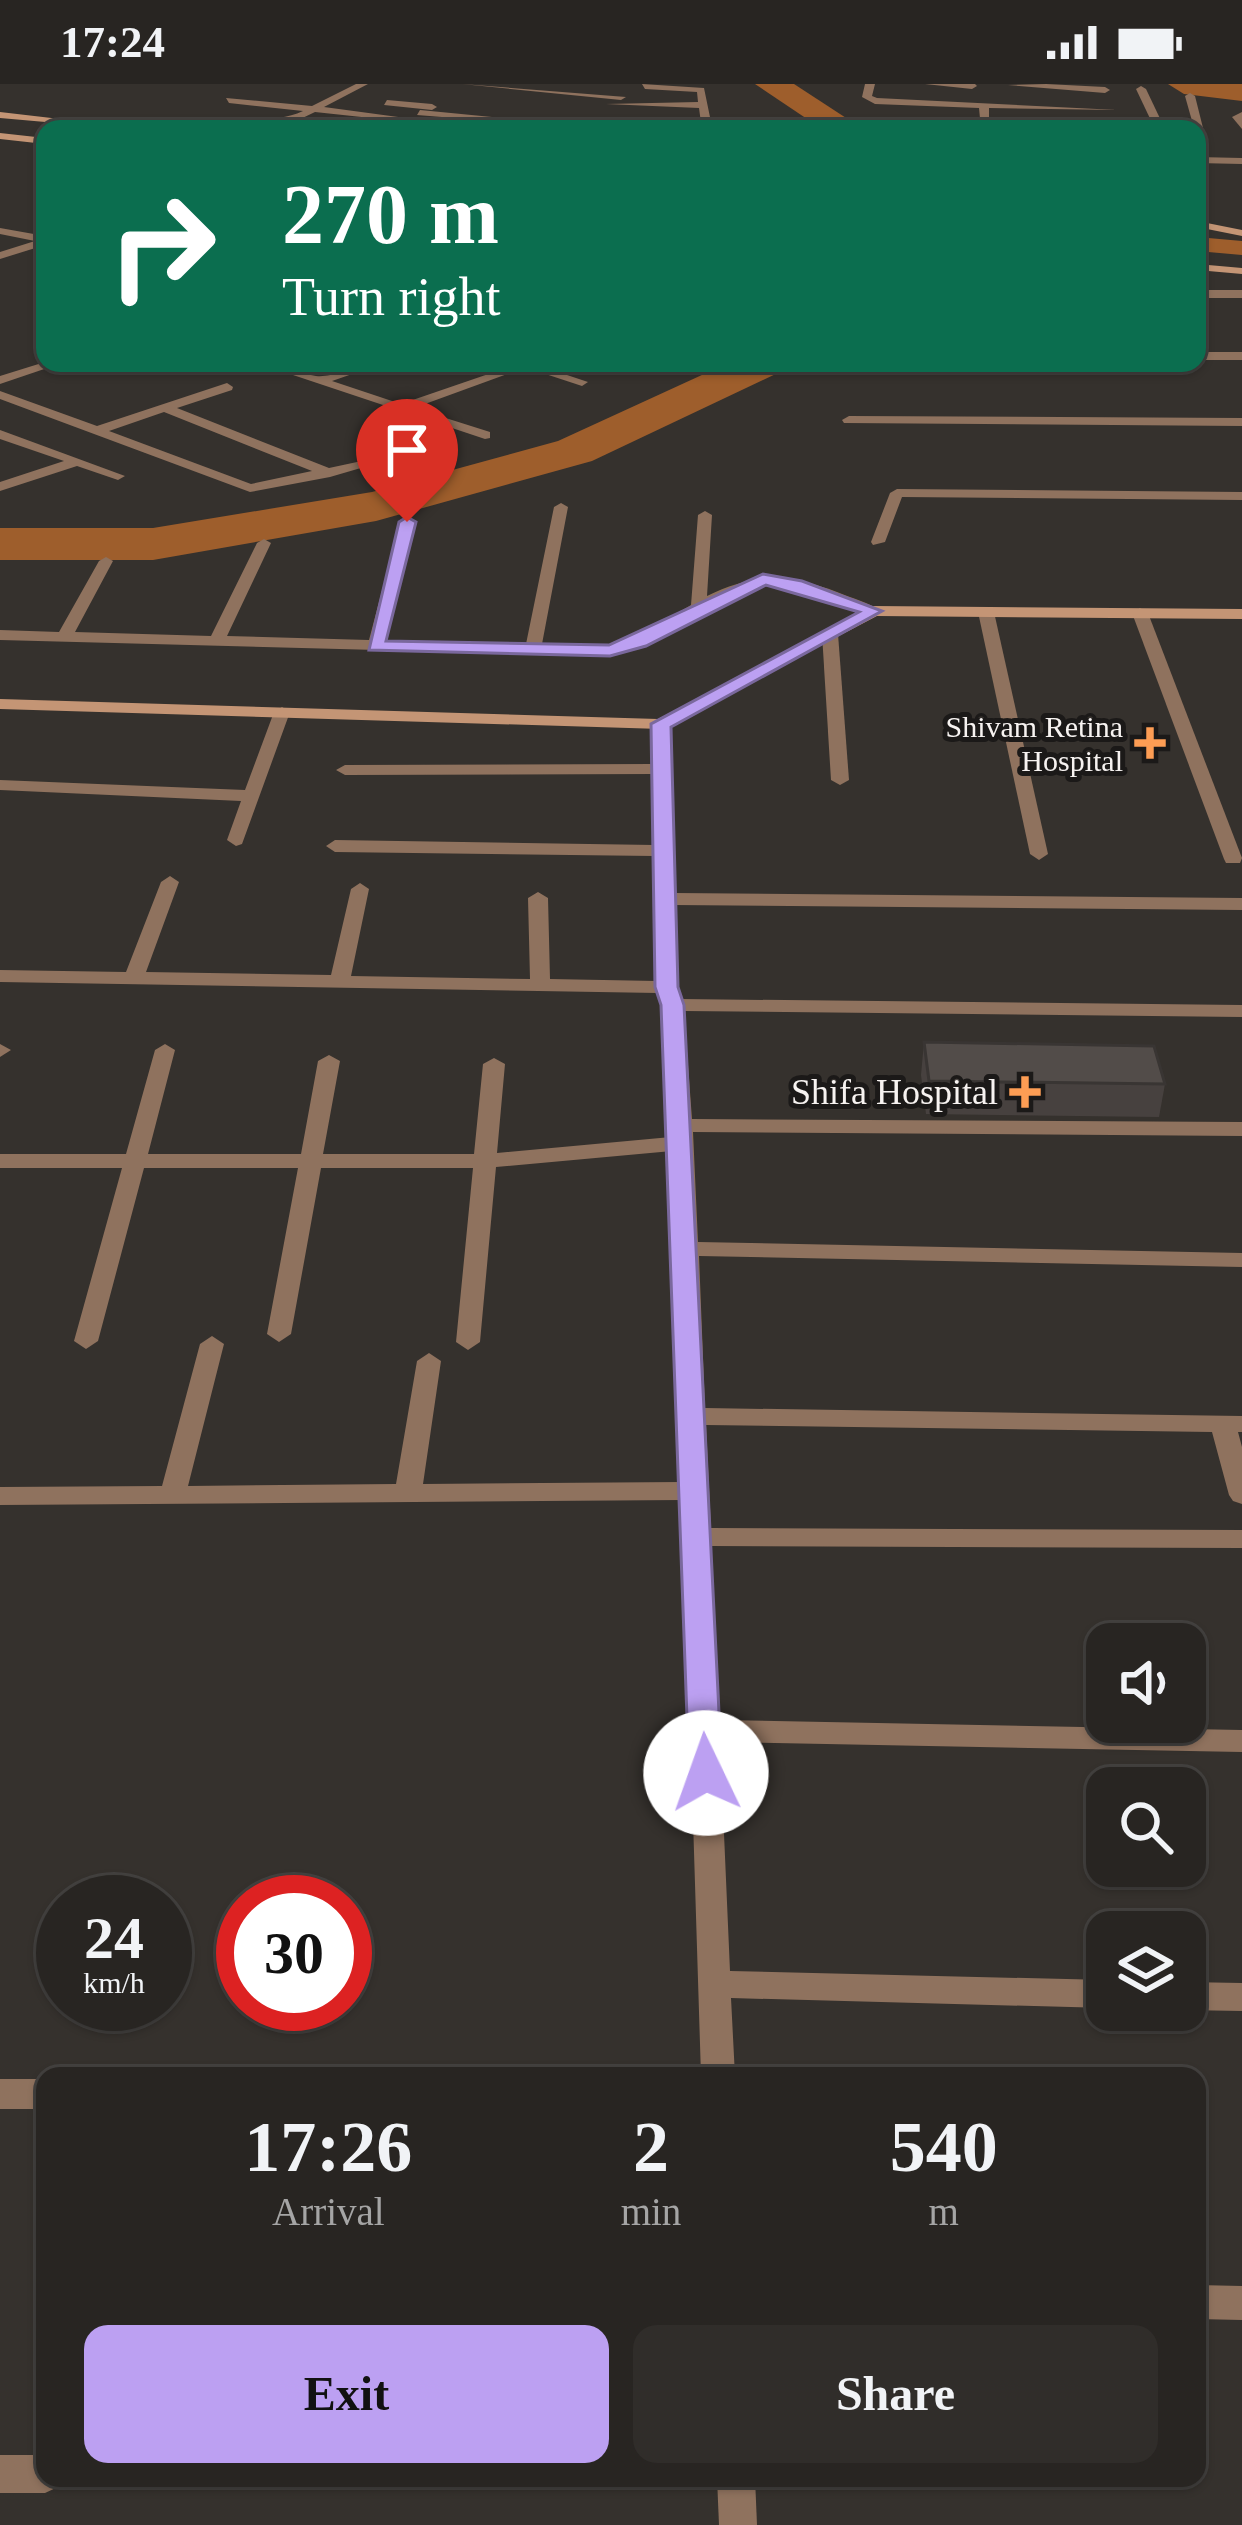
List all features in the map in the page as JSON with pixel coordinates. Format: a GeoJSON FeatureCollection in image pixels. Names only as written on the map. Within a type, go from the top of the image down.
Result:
{"type":"FeatureCollection","features":[{"type":"Feature","properties":{"kind":"street"},"geometry":{"type":"LineString","coordinates":[[324,84],[360,86],[428,105]]}},
{"type":"Feature","properties":{"kind":"street"},"geometry":{"type":"LineString","coordinates":[[467,84],[700,105]]}},
{"type":"Feature","properties":{"kind":"street"},"geometry":{"type":"LineString","coordinates":[[229,100],[408,119],[478,84]]}},
{"type":"Feature","properties":{"kind":"street"},"geometry":{"type":"LineString","coordinates":[[548,92],[566,84]]}},
{"type":"Feature","properties":{"kind":"street"},"geometry":{"type":"LineString","coordinates":[[930,84],[972,86]]}},
{"type":"Feature","properties":{"kind":"street"},"geometry":{"type":"LineString","coordinates":[[586,120],[648,85],[701,90],[700,105],[708,120]]}},
{"type":"Feature","properties":{"kind":"street"},"geometry":{"type":"LineString","coordinates":[[1013,85],[1107,96]]}},
{"type":"Feature","properties":{"kind":"street"},"geometry":{"type":"LineString","coordinates":[[292,120],[360,86]]}},
{"type":"Feature","properties":{"kind":"street"},"geometry":{"type":"LineString","coordinates":[[951,94],[869,87],[867,97],[1068,109],[1107,96]]}},
{"type":"Feature","properties":{"kind":"street"},"geometry":{"type":"LineString","coordinates":[[253,89],[428,105],[523,120]]}},
{"type":"Feature","properties":{"kind":"street"},"geometry":{"type":"LineString","coordinates":[[1141,89],[1156,120]]}},
{"type":"Feature","properties":{"kind":"street"},"geometry":{"type":"LineString","coordinates":[[871,112],[1107,96]]}},
{"type":"Feature","properties":{"kind":"street"},"geometry":{"type":"LineString","coordinates":[[1190,96],[1195,120]]}},
{"type":"Feature","properties":{"kind":"street"},"geometry":{"type":"LineString","coordinates":[[984,105],[984,120]]}},
{"type":"Feature","properties":{"kind":"street"},"geometry":{"type":"LineString","coordinates":[[1068,109],[1071,120]]}},
{"type":"Feature","properties":{"kind":"street"},"geometry":{"type":"LineString","coordinates":[[0,115],[43,120]]}},
{"type":"Feature","properties":{"kind":"street"},"geometry":{"type":"LineString","coordinates":[[1242,115],[1237,117],[1242,126]]}},
{"type":"Feature","properties":{"kind":"street"},"geometry":{"type":"LineString","coordinates":[[0,136],[36,140]]}},
{"type":"Feature","properties":{"kind":"street"},"geometry":{"type":"LineString","coordinates":[[1206,146],[1242,147]]}},
{"type":"Feature","properties":{"kind":"street"},"geometry":{"type":"LineString","coordinates":[[1206,160],[1242,161]]}},
{"type":"Feature","properties":{"kind":"street"},"geometry":{"type":"LineString","coordinates":[[1206,225],[1242,231]]}},
{"type":"Feature","properties":{"kind":"street"},"geometry":{"type":"LineString","coordinates":[[0,231],[36,238]]}},
{"type":"Feature","properties":{"kind":"street"},"geometry":{"type":"LineString","coordinates":[[0,256],[36,243]]}},
{"type":"Feature","properties":{"kind":"street"},"geometry":{"type":"LineString","coordinates":[[1206,256],[1242,258]]}},
{"type":"Feature","properties":{"kind":"street"},"geometry":{"type":"LineString","coordinates":[[1220,269],[1242,258]]}},
{"type":"Feature","properties":{"kind":"street"},"geometry":{"type":"LineString","coordinates":[[1206,268],[1242,271]]}},
{"type":"Feature","properties":{"kind":"street"},"geometry":{"type":"LineString","coordinates":[[1206,293],[1242,294]]}},
{"type":"Feature","properties":{"kind":"street"},"geometry":{"type":"LineString","coordinates":[[1206,356],[1242,356]]}},
{"type":"Feature","properties":{"kind":"street"},"geometry":{"type":"LineString","coordinates":[[0,380],[36,369]]}},
{"type":"Feature","properties":{"kind":"street"},"geometry":{"type":"LineString","coordinates":[[291,372],[485,435]]}},
{"type":"Feature","properties":{"kind":"street"},"geometry":{"type":"LineString","coordinates":[[319,381],[348,372]]}},
{"type":"Feature","properties":{"kind":"street"},"geometry":{"type":"LineString","coordinates":[[400,408],[502,372]]}},
{"type":"Feature","properties":{"kind":"street"},"geometry":{"type":"LineString","coordinates":[[550,372],[582,382]]}},
{"type":"Feature","properties":{"kind":"street"},"geometry":{"type":"LineString","coordinates":[[96,431],[227,387]]}},
{"type":"Feature","properties":{"kind":"street"},"geometry":{"type":"LineString","coordinates":[[0,395],[250,488],[371,464]]}},
{"type":"Feature","properties":{"kind":"street"},"geometry":{"type":"LineString","coordinates":[[165,408],[331,474]]}},
{"type":"Feature","properties":{"kind":"street"},"geometry":{"type":"LineString","coordinates":[[849,420],[1242,422]]}},
{"type":"Feature","properties":{"kind":"street"},"geometry":{"type":"LineString","coordinates":[[1,435],[118,476]]}},
{"type":"Feature","properties":{"kind":"street"},"geometry":{"type":"LineString","coordinates":[[0,487],[78,461]]}},
{"type":"Feature","properties":{"kind":"street"},"geometry":{"type":"LineString","coordinates":[[878,542],[897,493],[1242,496]]}},
{"type":"Feature","properties":{"kind":"street"},"geometry":{"type":"LineString","coordinates":[[533,651],[561,507]]}},
{"type":"Feature","properties":{"kind":"street"},"geometry":{"type":"LineString","coordinates":[[698,610],[705,515]]}},
{"type":"Feature","properties":{"kind":"street"},"geometry":{"type":"LineString","coordinates":[[376,646],[407,522]]}},
{"type":"Feature","properties":{"kind":"street"},"geometry":{"type":"LineString","coordinates":[[216,642],[264,543]]}},
{"type":"Feature","properties":{"kind":"street"},"geometry":{"type":"LineString","coordinates":[[64,637],[106,561]]}},
{"type":"Feature","properties":{"kind":"street"},"geometry":{"type":"LineString","coordinates":[[0,635],[533,651],[624,648],[748,584],[774,580],[874,611],[1242,614]]}},
{"type":"Feature","properties":{"kind":"street"},"geometry":{"type":"LineString","coordinates":[[0,704],[661,724],[874,611]]}},
{"type":"Feature","properties":{"kind":"street"},"geometry":{"type":"LineString","coordinates":[[986,612],[1039,854]]}},
{"type":"Feature","properties":{"kind":"street"},"geometry":{"type":"LineString","coordinates":[[1140,613],[1233,859]]}},
{"type":"Feature","properties":{"kind":"street"},"geometry":{"type":"LineString","coordinates":[[830,634],[840,780]]}},
{"type":"Feature","properties":{"kind":"street"},"geometry":{"type":"LineString","coordinates":[[236,840],[282,712]]}},
{"type":"Feature","properties":{"kind":"street"},"geometry":{"type":"LineString","coordinates":[[661,724],[670,996],[682,1134],[718,2067]]}},
{"type":"Feature","properties":{"kind":"street"},"geometry":{"type":"LineString","coordinates":[[345,770],[663,770]]}},
{"type":"Feature","properties":{"kind":"street"},"geometry":{"type":"LineString","coordinates":[[0,784],[252,796]]}},
{"type":"Feature","properties":{"kind":"street"},"geometry":{"type":"LineString","coordinates":[[335,846],[666,851]]}},
{"type":"Feature","properties":{"kind":"street"},"geometry":{"type":"LineString","coordinates":[[134,978],[170,882]]}},
{"type":"Feature","properties":{"kind":"street"},"geometry":{"type":"LineString","coordinates":[[340,981],[360,889]]}},
{"type":"Feature","properties":{"kind":"street"},"geometry":{"type":"LineString","coordinates":[[538,898],[540,985]]}},
{"type":"Feature","properties":{"kind":"street"},"geometry":{"type":"LineString","coordinates":[[668,898],[1242,904]]}},
{"type":"Feature","properties":{"kind":"street"},"geometry":{"type":"LineString","coordinates":[[0,976],[540,985],[670,996],[1242,1011]]}},
{"type":"Feature","properties":{"kind":"street"},"geometry":{"type":"LineString","coordinates":[[86,1341],[165,1050]]}},
{"type":"Feature","properties":{"kind":"street"},"geometry":{"type":"LineString","coordinates":[[279,1334],[329,1061]]}},
{"type":"Feature","properties":{"kind":"street"},"geometry":{"type":"LineString","coordinates":[[468,1342],[494,1064]]}},
{"type":"Feature","properties":{"kind":"street"},"geometry":{"type":"LineString","coordinates":[[0,1161],[485,1161],[682,1134],[1242,1129]]}},
{"type":"Feature","properties":{"kind":"street"},"geometry":{"type":"LineString","coordinates":[[683,1249],[1242,1260]]}},
{"type":"Feature","properties":{"kind":"street"},"geometry":{"type":"LineString","coordinates":[[173,1495],[212,1344]]}},
{"type":"Feature","properties":{"kind":"street"},"geometry":{"type":"LineString","coordinates":[[409,1493],[429,1360]]}},
{"type":"Feature","properties":{"kind":"street"},"geometry":{"type":"LineString","coordinates":[[690,1416],[1233,1424],[1242,1495]]}},
{"type":"Feature","properties":{"kind":"street"},"geometry":{"type":"LineString","coordinates":[[0,1496],[694,1491]]}},
{"type":"Feature","properties":{"kind":"street"},"geometry":{"type":"LineString","coordinates":[[695,1537],[1242,1539]]}},
{"type":"Feature","properties":{"kind":"street"},"geometry":{"type":"LineString","coordinates":[[704,1731],[1242,1741]]}},
{"type":"Feature","properties":{"kind":"street"},"geometry":{"type":"LineString","coordinates":[[715,1984],[1086,1993]]}},
{"type":"Feature","properties":{"kind":"street"},"geometry":{"type":"LineString","coordinates":[[1206,1996],[1242,1997]]}},
{"type":"Feature","properties":{"kind":"street"},"geometry":{"type":"LineString","coordinates":[[0,2094],[36,2094]]}},
{"type":"Feature","properties":{"kind":"street"},"geometry":{"type":"LineString","coordinates":[[1206,2302],[1242,2303]]}},
{"type":"Feature","properties":{"kind":"street"},"geometry":{"type":"LineString","coordinates":[[0,2474],[36,2474]]}},
{"type":"Feature","properties":{"kind":"street"},"geometry":{"type":"LineString","coordinates":[[736,2487],[738,2525]]}},
{"type":"Feature","properties":{"kind":"building"},"geometry":{"type":"Polygon","coordinates":[[[924,1042],[1154,1046],[1165,1084],[929,1081],[924,1042]]]}},
{"type":"Feature","properties":{"kind":"waterway"},"geometry":{"type":"LineString","coordinates":[[771,84],[831,120]]}},
{"type":"Feature","properties":{"kind":"waterway"},"geometry":{"type":"LineString","coordinates":[[1184,84],[1242,91]]}},
{"type":"Feature","properties":{"kind":"waterway"},"geometry":{"type":"LineString","coordinates":[[1206,245],[1242,248]]}},
{"type":"Feature","properties":{"kind":"waterway"},"geometry":{"type":"LineString","coordinates":[[0,544],[153,544],[376,506],[575,451],[745,372]]}},
{"type":"Feature","properties":{"kind":"place","name":"Shivam Retina Hospital"},"geometry":{"type":"Point","coordinates":[1150,743]}},
{"type":"Feature","properties":{"kind":"place","name":"Shifa Hospital"},"geometry":{"type":"Point","coordinates":[1025,1092]}},
{"type":"Feature","properties":{"kind":"route"},"geometry":{"type":"LineString","coordinates":[[407,522],[376,646],[610,651],[640,642],[763,580],[796,584],[874,611],[661,724],[668,898],[666,987],[673,1005],[682,1125],[706,1773]]}}]}
